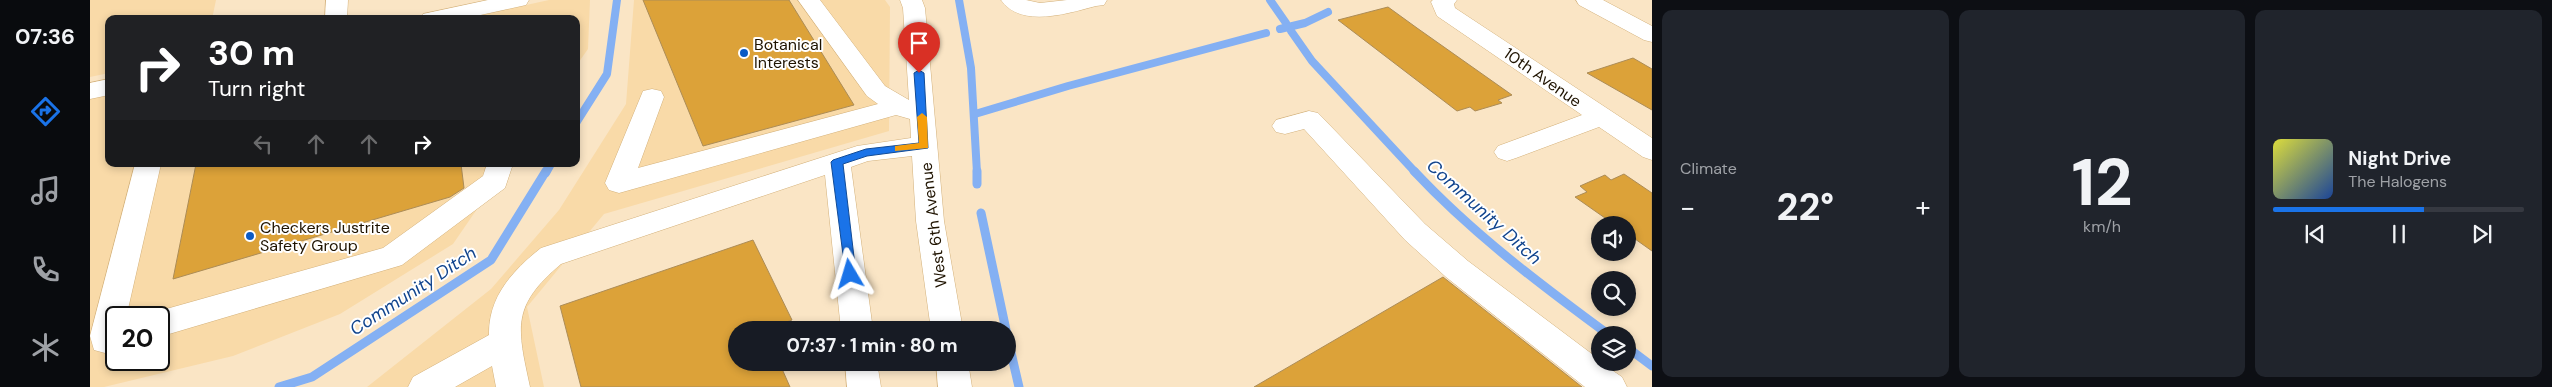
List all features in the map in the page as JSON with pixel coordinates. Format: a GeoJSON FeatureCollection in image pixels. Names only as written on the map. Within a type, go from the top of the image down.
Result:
{"type":"FeatureCollection","features":[{"type":"Feature","properties":{"kind":"street"},"geometry":{"type":"LineString","coordinates":[[336,15],[337,0]]}},
{"type":"Feature","properties":{"kind":"street"},"geometry":{"type":"LineString","coordinates":[[809,0],[876,92],[915,124]]}},
{"type":"Feature","properties":{"kind":"street","name":"West 6th Avenue"},"geometry":{"type":"LineString","coordinates":[[912,0],[914,8],[915,124],[946,321]]}},
{"type":"Feature","properties":{"kind":"street"},"geometry":{"type":"LineString","coordinates":[[1012,0],[1018,6],[1051,10],[1096,0]]}},
{"type":"Feature","properties":{"kind":"street","name":"10th Avenue"},"geometry":{"type":"LineString","coordinates":[[1446,0],[1442,2],[1445,12],[1470,26],[1652,152]]}},
{"type":"Feature","properties":{"kind":"street"},"geometry":{"type":"LineString","coordinates":[[1587,0],[1652,35]]}},
{"type":"Feature","properties":{"kind":"street"},"geometry":{"type":"LineString","coordinates":[[457,15],[510,7]]}},
{"type":"Feature","properties":{"kind":"street"},"geometry":{"type":"LineString","coordinates":[[90,91],[105,88]]}},
{"type":"Feature","properties":{"kind":"street"},"geometry":{"type":"LineString","coordinates":[[652,97],[619,183],[915,124]]}},
{"type":"Feature","properties":{"kind":"street"},"geometry":{"type":"LineString","coordinates":[[1507,152],[1601,117]]}},
{"type":"Feature","properties":{"kind":"street"},"geometry":{"type":"LineString","coordinates":[[1285,126],[1309,119],[1415,232],[1457,269],[1610,387]]}},
{"type":"Feature","properties":{"kind":"street"},"geometry":{"type":"LineString","coordinates":[[513,387],[504,343],[508,312],[515,291],[531,270],[551,256],[866,152],[915,124]]}},
{"type":"Feature","properties":{"kind":"street"},"geometry":{"type":"LineString","coordinates":[[837,162],[856,321]]}},
{"type":"Feature","properties":{"kind":"street"},"geometry":{"type":"LineString","coordinates":[[104,340],[147,167]]}},
{"type":"Feature","properties":{"kind":"street"},"geometry":{"type":"LineString","coordinates":[[170,321],[392,257],[495,181],[499,167]]}},
{"type":"Feature","properties":{"kind":"street"},"geometry":{"type":"LineString","coordinates":[[425,387],[504,343]]}},
{"type":"Feature","properties":{"kind":"street"},"geometry":{"type":"LineString","coordinates":[[862,371],[864,387]]}},
{"type":"Feature","properties":{"kind":"street"},"geometry":{"type":"LineString","coordinates":[[953,371],[956,387]]}},
{"type":"Feature","properties":{"kind":"shaded area"},"geometry":{"type":"Polygon","coordinates":[[[90,0],[216,0],[213,15],[105,15],[105,74],[90,77],[90,0]]]}},
{"type":"Feature","properties":{"kind":"shaded area"},"geometry":{"type":"Polygon","coordinates":[[[549,0],[590,0],[588,49],[580,60],[580,15],[481,15],[549,0]]]}},
{"type":"Feature","properties":{"kind":"shaded area"},"geometry":{"type":"Polygon","coordinates":[[[634,0],[885,0],[890,7],[889,131],[604,214],[527,307],[544,387],[367,387],[491,289],[559,210],[626,104],[634,0]]]}},
{"type":"Feature","properties":{"kind":"shaded area"},"geometry":{"type":"Polygon","coordinates":[[[105,96],[105,167],[506,167],[453,244],[340,314],[233,356],[104,387],[90,387],[90,99],[105,96]]]}},
{"type":"Feature","properties":{"kind":"building","name":"Botanical Interests"},"geometry":{"type":"Polygon","coordinates":[[[643,0],[789,0],[854,105],[703,146],[643,0]]]}},
{"type":"Feature","properties":{"kind":"building"},"geometry":{"type":"Polygon","coordinates":[[[1388,7],[1512,95],[1498,100],[1502,103],[1475,111],[1470,107],[1457,111],[1338,20],[1388,7]]]}},
{"type":"Feature","properties":{"kind":"building"},"geometry":{"type":"Polygon","coordinates":[[[1633,58],[1652,69],[1652,110],[1587,73],[1633,58]]]}},
{"type":"Feature","properties":{"kind":"building","name":"Checkers Justrite Safety Group"},"geometry":{"type":"Polygon","coordinates":[[[195,167],[461,167],[464,188],[450,197],[173,279],[195,167]]]}},
{"type":"Feature","properties":{"kind":"building"},"geometry":{"type":"Polygon","coordinates":[[[1624,174],[1652,193],[1652,251],[1636,240],[1636,216],[1602,216],[1575,197],[1587,192],[1580,186],[1605,175],[1611,180],[1624,174]]]}},
{"type":"Feature","properties":{"kind":"building"},"geometry":{"type":"Polygon","coordinates":[[[753,240],[792,320],[728,321],[728,371],[783,371],[790,387],[581,387],[560,306],[753,240]]]}},
{"type":"Feature","properties":{"kind":"building"},"geometry":{"type":"Polygon","coordinates":[[[1443,277],[1582,387],[1254,387],[1443,277]]]}},
{"type":"Feature","properties":{"kind":"waterway","name":"Community Ditch"},"geometry":{"type":"LineString","coordinates":[[580,117],[607,74],[617,0]]}},
{"type":"Feature","properties":{"kind":"waterway"},"geometry":{"type":"LineString","coordinates":[[959,0],[971,68],[977,173]]}},
{"type":"Feature","properties":{"kind":"waterway","name":"Community Ditch"},"geometry":{"type":"LineString","coordinates":[[1270,0],[1286,23]]}},
{"type":"Feature","properties":{"kind":"waterway"},"geometry":{"type":"LineString","coordinates":[[1280,29],[1305,23],[1328,12]]}},
{"type":"Feature","properties":{"kind":"waterway","name":"Community Ditch"},"geometry":{"type":"LineString","coordinates":[[1291,31],[1312,61],[1416,173]]}},
{"type":"Feature","properties":{"kind":"waterway"},"geometry":{"type":"LineString","coordinates":[[975,114],[1068,86],[1266,33]]}},
{"type":"Feature","properties":{"kind":"waterway","name":"Community Ditch"},"geometry":{"type":"LineString","coordinates":[[546,173],[549,167]]}},
{"type":"Feature","properties":{"kind":"waterway","name":"Community Ditch"},"geometry":{"type":"LineString","coordinates":[[279,387],[312,377],[491,260],[546,171]]}},
{"type":"Feature","properties":{"kind":"waterway","name":"Community Ditch"},"geometry":{"type":"LineString","coordinates":[[1414,171],[1483,237],[1597,326]]}},
{"type":"Feature","properties":{"kind":"waterway"},"geometry":{"type":"LineString","coordinates":[[977,173],[977,184]]}},
{"type":"Feature","properties":{"kind":"waterway"},"geometry":{"type":"LineString","coordinates":[[981,213],[1004,321]]}},
{"type":"Feature","properties":{"kind":"waterway","name":"Community Ditch"},"geometry":{"type":"LineString","coordinates":[[1636,354],[1652,366]]}},
{"type":"Feature","properties":{"kind":"waterway"},"geometry":{"type":"LineString","coordinates":[[1015,371],[1019,387]]}},
{"type":"Feature","properties":{"kind":"slow traffic"},"geometry":{"type":"LineString","coordinates":[[898,149],[924,146],[922,117]]}},
{"type":"Feature","properties":{"kind":"place","name":"Botanical Interests"},"geometry":{"type":"Point","coordinates":[744,53]}},
{"type":"Feature","properties":{"kind":"place","name":"Checkers Justrite Safety Group"},"geometry":{"type":"Point","coordinates":[250,236]}},
{"type":"Feature","properties":{"kind":"route"},"geometry":{"type":"LineString","coordinates":[[850,274],[837,162],[866,152],[924,146],[919,73]]}}]}
